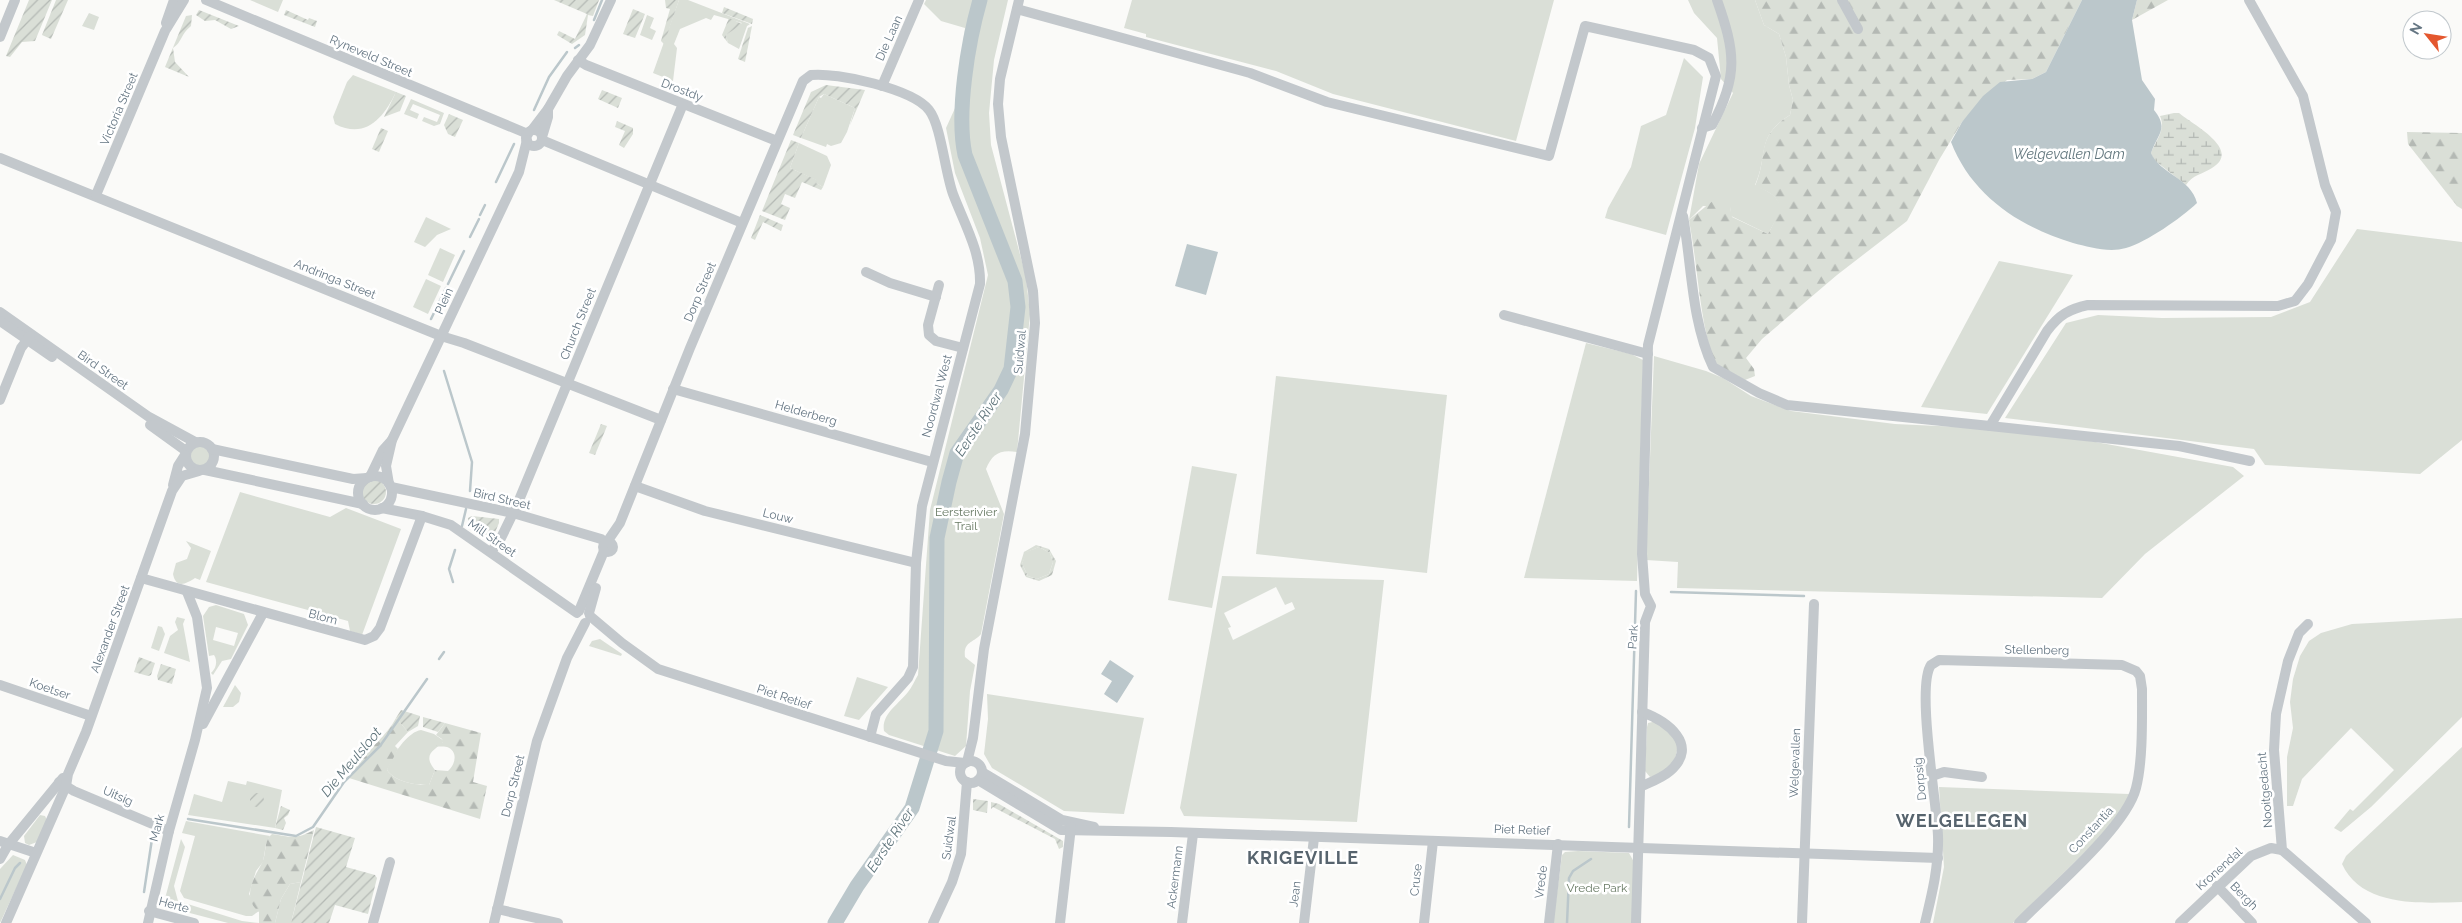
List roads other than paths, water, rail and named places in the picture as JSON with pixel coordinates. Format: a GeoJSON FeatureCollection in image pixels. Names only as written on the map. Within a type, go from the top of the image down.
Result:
{"type":"FeatureCollection","features":[{"type":"Feature","properties":{"kind":"street"},"geometry":{"type":"LineString","coordinates":[[0,37],[15,0]]}},
{"type":"Feature","properties":{"kind":"street","name":"Victoria Street"},"geometry":{"type":"LineString","coordinates":[[96,196],[165,31],[174,0]]}},
{"type":"Feature","properties":{"kind":"street","name":"Victoria Street"},"geometry":{"type":"LineString","coordinates":[[165,31],[184,0]]}},
{"type":"Feature","properties":{"kind":"street","name":"Ryneveld Street"},"geometry":{"type":"LineString","coordinates":[[206,0],[529,135],[539,131],[540,141]]}},
{"type":"Feature","properties":{"kind":"street","name":"Plein"},"geometry":{"type":"LineString","coordinates":[[390,485],[386,466],[392,440],[518,172],[529,135],[548,109],[566,76],[590,45],[610,0]]}},
{"type":"Feature","properties":{"kind":"street","name":"Die Laan"},"geometry":{"type":"LineString","coordinates":[[882,86],[920,0]]}},
{"type":"Feature","properties":{"kind":"street"},"geometry":{"type":"LineString","coordinates":[[1702,128],[1712,125],[1727,95],[1732,75],[1730,38],[1717,0]]}},
{"type":"Feature","properties":{"kind":"street"},"geometry":{"type":"LineString","coordinates":[[1842,0],[1858,29]]}},
{"type":"Feature","properties":{"kind":"street"},"geometry":{"type":"LineString","coordinates":[[1990,426],[2047,332],[2056,319],[2067,311],[2088,305],[2278,306],[2295,301],[2308,284],[2331,240],[2336,212],[2327,190],[2303,96],[2249,0]]}},
{"type":"Feature","properties":{"kind":"street","name":"Park"},"geometry":{"type":"LineString","coordinates":[[1018,4],[1250,73],[1327,102],[1549,156],[1585,26],[1694,50],[1709,58],[1716,76],[1648,354],[1642,554],[1645,594],[1651,606],[1645,622],[1642,786],[1636,923]]}},
{"type":"Feature","properties":{"kind":"street","name":"Suidwal"},"geometry":{"type":"LineString","coordinates":[[967,765],[973,738],[984,649],[1025,434],[1034,323],[1033,291],[1001,137],[998,104],[1000,79],[1018,4]]}},
{"type":"Feature","properties":{"kind":"street","name":"Drostdy"},"geometry":{"type":"LineString","coordinates":[[578,60],[682,104],[777,141]]}},
{"type":"Feature","properties":{"kind":"street","name":"Noordwal West"},"geometry":{"type":"LineString","coordinates":[[811,75],[836,76],[882,86],[916,99],[929,110],[936,122],[950,186],[980,265],[980,284],[922,506],[916,563],[913,667],[908,678],[876,714],[870,737]]}},
{"type":"Feature","properties":{"kind":"street","name":"Dorp Street"},"geometry":{"type":"LineString","coordinates":[[494,923],[537,741],[608,547],[620,523],[777,141],[801,86],[811,75]]}},
{"type":"Feature","properties":{"kind":"street","name":"Church Street"},"geometry":{"type":"LineString","coordinates":[[491,552],[501,538],[513,513],[682,104]]}},
{"type":"Feature","properties":{"kind":"street","name":"Plein"},"geometry":{"type":"LineString","coordinates":[[518,172],[540,141],[547,122],[548,109]]}},
{"type":"Feature","properties":{"kind":"street"},"geometry":{"type":"LineString","coordinates":[[540,141],[742,223]]}},
{"type":"Feature","properties":{"kind":"street","name":"Andringa Street"},"geometry":{"type":"LineString","coordinates":[[0,158],[442,336],[661,420]]}},
{"type":"Feature","properties":{"kind":"street"},"geometry":{"type":"LineString","coordinates":[[1682,212],[1696,305],[1707,354],[1713,367],[1758,393],[1787,405],[2179,446],[2250,460]]}},
{"type":"Feature","properties":{"kind":"street"},"geometry":{"type":"LineString","coordinates":[[866,272],[890,283],[936,297]]}},
{"type":"Feature","properties":{"kind":"street"},"geometry":{"type":"LineString","coordinates":[[939,285],[928,326],[929,335],[936,341],[963,348]]}},
{"type":"Feature","properties":{"kind":"street","name":"Bird Street"},"geometry":{"type":"LineString","coordinates":[[0,312],[30,337],[185,453]]}},
{"type":"Feature","properties":{"kind":"street"},"geometry":{"type":"LineString","coordinates":[[1504,315],[1648,354]]}},
{"type":"Feature","properties":{"kind":"street","name":"Bird Street"},"geometry":{"type":"LineString","coordinates":[[0,321],[30,337],[149,417],[196,442]]}},
{"type":"Feature","properties":{"kind":"street"},"geometry":{"type":"LineString","coordinates":[[0,400],[21,348],[30,337]]}},
{"type":"Feature","properties":{"kind":"street","name":"Helderberg"},"geometry":{"type":"LineString","coordinates":[[674,388],[932,462]]}},
{"type":"Feature","properties":{"kind":"street","name":"Plein"},"geometry":{"type":"LineString","coordinates":[[368,477],[383,450],[392,440]]}},
{"type":"Feature","properties":{"kind":"street"},"geometry":{"type":"LineString","coordinates":[[196,442],[203,442],[212,449],[353,478],[381,477],[390,485],[389,502],[382,508],[372,509],[363,504],[202,470],[187,464],[185,453],[196,442]]}},
{"type":"Feature","properties":{"kind":"street"},"geometry":{"type":"LineString","coordinates":[[202,470],[213,462],[212,449]]}},
{"type":"Feature","properties":{"kind":"street","name":"Alexander Street"},"geometry":{"type":"LineString","coordinates":[[6,923],[54,814],[63,784],[91,716],[141,578],[172,490],[178,466],[185,453]]}},
{"type":"Feature","properties":{"kind":"street","name":"Alexander Street"},"geometry":{"type":"LineString","coordinates":[[172,490],[182,476],[202,470]]}},
{"type":"Feature","properties":{"kind":"street"},"geometry":{"type":"LineString","coordinates":[[363,504],[358,490],[368,477]]}},
{"type":"Feature","properties":{"kind":"street","name":"Bird Street"},"geometry":{"type":"LineString","coordinates":[[390,485],[513,513],[601,539],[608,547]]}},
{"type":"Feature","properties":{"kind":"street","name":"Louw"},"geometry":{"type":"LineString","coordinates":[[635,486],[705,511],[916,563]]}},
{"type":"Feature","properties":{"kind":"street","name":"Mill Street"},"geometry":{"type":"LineString","coordinates":[[382,508],[445,522],[583,617]]}},
{"type":"Feature","properties":{"kind":"street","name":"Blom"},"geometry":{"type":"LineString","coordinates":[[141,578],[365,640],[374,636],[386,612],[422,516]]}},
{"type":"Feature","properties":{"kind":"street","name":"Mark"},"geometry":{"type":"LineString","coordinates":[[148,923],[149,911],[169,831],[195,740],[207,688],[197,617],[188,592]]}},
{"type":"Feature","properties":{"kind":"street","name":"Welgevallen"},"geometry":{"type":"LineString","coordinates":[[1802,923],[1814,604]]}},
{"type":"Feature","properties":{"kind":"street","name":"Mark"},"geometry":{"type":"LineString","coordinates":[[195,740],[263,613]]}},
{"type":"Feature","properties":{"kind":"street","name":"Piet Retief"},"geometry":{"type":"LineString","coordinates":[[583,617],[658,669],[946,762],[967,765]]}},
{"type":"Feature","properties":{"kind":"street","name":"Nooitgedacht"},"geometry":{"type":"LineString","coordinates":[[2282,850],[2274,750],[2276,714],[2288,661],[2299,633],[2308,624]]}},
{"type":"Feature","properties":{"kind":"street","name":"Stellenberg"},"geometry":{"type":"LineString","coordinates":[[1926,692],[1927,670],[1939,660],[2122,665],[2131,668],[2140,676],[2142,704]]}},
{"type":"Feature","properties":{"kind":"street","name":"Koetser"},"geometry":{"type":"LineString","coordinates":[[0,685],[91,716]]}},
{"type":"Feature","properties":{"kind":"street","name":"Dorpsig"},"geometry":{"type":"LineString","coordinates":[[1925,923],[1938,858],[1938,836],[1926,692]]}},
{"type":"Feature","properties":{"kind":"street","name":"Constantia"},"geometry":{"type":"LineString","coordinates":[[2018,923],[2112,829],[2127,809],[2138,779],[2142,704]]}},
{"type":"Feature","properties":{"kind":"street"},"geometry":{"type":"LineString","coordinates":[[1642,712],[1672,728],[1680,739],[1681,747],[1678,762],[1673,768],[1642,786]]}},
{"type":"Feature","properties":{"kind":"street"},"geometry":{"type":"LineString","coordinates":[[967,765],[980,776],[966,782],[967,765]]}},
{"type":"Feature","properties":{"kind":"street"},"geometry":{"type":"LineString","coordinates":[[1932,776],[1944,772],[1982,777]]}},
{"type":"Feature","properties":{"kind":"street","name":"Piet Retief"},"geometry":{"type":"LineString","coordinates":[[980,776],[1051,826],[1071,828],[1193,834],[1558,844],[1938,858]]}},
{"type":"Feature","properties":{"kind":"street","name":"Suidwal"},"geometry":{"type":"LineString","coordinates":[[933,923],[952,882],[961,854],[966,782]]}},
{"type":"Feature","properties":{"kind":"street","name":"Alexander Street"},"geometry":{"type":"LineString","coordinates":[[0,859],[4,843],[63,784]]}},
{"type":"Feature","properties":{"kind":"street","name":"Uitsig"},"geometry":{"type":"LineString","coordinates":[[63,784],[169,831]]}},
{"type":"Feature","properties":{"kind":"street"},"geometry":{"type":"LineString","coordinates":[[40,806],[54,814]]}},
{"type":"Feature","properties":{"kind":"street"},"geometry":{"type":"LineString","coordinates":[[1060,923],[1071,828]]}},
{"type":"Feature","properties":{"kind":"street","name":"Ackermann"},"geometry":{"type":"LineString","coordinates":[[1182,923],[1193,834]]}},
{"type":"Feature","properties":{"kind":"street","name":"Jean"},"geometry":{"type":"LineString","coordinates":[[1304,923],[1314,838]]}},
{"type":"Feature","properties":{"kind":"street","name":"Cruse"},"geometry":{"type":"LineString","coordinates":[[1424,923],[1434,841]]}},
{"type":"Feature","properties":{"kind":"street"},"geometry":{"type":"LineString","coordinates":[[4,843],[36,854]]}},
{"type":"Feature","properties":{"kind":"street","name":"Vrede"},"geometry":{"type":"LineString","coordinates":[[1549,923],[1558,844]]}},
{"type":"Feature","properties":{"kind":"street","name":"Kronendal"},"geometry":{"type":"LineString","coordinates":[[2180,923],[2244,861],[2258,852],[2271,848],[2282,850]]}},
{"type":"Feature","properties":{"kind":"street"},"geometry":{"type":"LineString","coordinates":[[2282,850],[2366,923]]}},
{"type":"Feature","properties":{"kind":"street"},"geometry":{"type":"LineString","coordinates":[[373,923],[390,862]]}},
{"type":"Feature","properties":{"kind":"street","name":"Bergh"},"geometry":{"type":"LineString","coordinates":[[2217,886],[2252,923]]}},
{"type":"Feature","properties":{"kind":"street"},"geometry":{"type":"LineString","coordinates":[[497,909],[558,923]]}},
{"type":"Feature","properties":{"kind":"street","name":"Herte"},"geometry":{"type":"LineString","coordinates":[[149,911],[194,923]]}},
{"type":"Feature","properties":{"kind":"water","name":"Welgevallen Dam"},"geometry":{"type":"Polygon","coordinates":[[[2082,0],[2137,0],[2132,20],[2142,80],[2155,99],[2154,110],[2161,122],[2161,131],[2151,153],[2161,166],[2189,188],[2197,203],[2182,216],[2153,235],[2126,248],[2113,250],[2073,243],[2053,236],[2035,228],[2000,207],[1971,178],[1951,142],[1962,122],[1983,96],[2000,82],[2032,79],[2046,72],[2082,0]]]}},
{"type":"Feature","properties":{"kind":"water"},"geometry":{"type":"Polygon","coordinates":[[[1187,244],[1218,252],[1206,295],[1175,286],[1187,244]]]}},
{"type":"Feature","properties":{"kind":"water"},"geometry":{"type":"Polygon","coordinates":[[[1110,660],[1134,676],[1117,703],[1104,694],[1112,681],[1101,674],[1110,660]]]}},
{"type":"Feature","properties":{"kind":"waterway","name":"Die Meulsloot"},"geometry":{"type":"LineString","coordinates":[[594,20],[602,0]]}},
{"type":"Feature","properties":{"kind":"waterway","name":"Eerste River"},"geometry":{"type":"LineString","coordinates":[[835,923],[857,886],[912,808],[936,731],[937,538],[949,482],[957,453],[1001,390],[1011,369],[1018,307],[1015,281],[965,155],[963,138],[962,119],[965,78],[971,36],[980,0]]}},
{"type":"Feature","properties":{"kind":"waterway","name":"Die Meulsloot"},"geometry":{"type":"LineString","coordinates":[[575,48],[579,45]]}},
{"type":"Feature","properties":{"kind":"waterway","name":"Die Meulsloot"},"geometry":{"type":"LineString","coordinates":[[534,110],[549,77],[567,52]]}},
{"type":"Feature","properties":{"kind":"waterway","name":"Die Meulsloot"},"geometry":{"type":"LineString","coordinates":[[496,182],[514,144]]}},
{"type":"Feature","properties":{"kind":"waterway","name":"Die Meulsloot"},"geometry":{"type":"LineString","coordinates":[[480,215],[485,205]]}},
{"type":"Feature","properties":{"kind":"waterway","name":"Die Meulsloot"},"geometry":{"type":"LineString","coordinates":[[470,237],[479,219]]}},
{"type":"Feature","properties":{"kind":"waterway","name":"Die Meulsloot"},"geometry":{"type":"LineString","coordinates":[[448,284],[464,251]]}},
{"type":"Feature","properties":{"kind":"waterway","name":"Die Meulsloot"},"geometry":{"type":"LineString","coordinates":[[431,319],[446,288]]}},
{"type":"Feature","properties":{"kind":"waterway","name":"Die Meulsloot"},"geometry":{"type":"LineString","coordinates":[[444,371],[472,462],[470,491]]}},
{"type":"Feature","properties":{"kind":"waterway","name":"Die Meulsloot"},"geometry":{"type":"LineString","coordinates":[[462,526],[466,509]]}},
{"type":"Feature","properties":{"kind":"waterway","name":"Die Meulsloot"},"geometry":{"type":"LineString","coordinates":[[453,582],[449,569],[455,550]]}},
{"type":"Feature","properties":{"kind":"waterway"},"geometry":{"type":"LineString","coordinates":[[1629,827],[1636,591]]}},
{"type":"Feature","properties":{"kind":"waterway"},"geometry":{"type":"LineString","coordinates":[[1671,592],[1804,596]]}},
{"type":"Feature","properties":{"kind":"waterway","name":"Die Meulsloot"},"geometry":{"type":"LineString","coordinates":[[439,659],[444,652]]}},
{"type":"Feature","properties":{"kind":"waterway","name":"Die Meulsloot"},"geometry":{"type":"LineString","coordinates":[[188,819],[296,836],[313,827],[344,782],[380,746],[427,679]]}},
{"type":"Feature","properties":{"kind":"waterway"},"geometry":{"type":"LineString","coordinates":[[144,892],[152,839]]}},
{"type":"Feature","properties":{"kind":"waterway"},"geometry":{"type":"LineString","coordinates":[[1567,923],[1569,878],[1573,871],[1591,859]]}},
{"type":"Feature","properties":{"kind":"waterway","name":"Die Meulsloot"},"geometry":{"type":"LineString","coordinates":[[0,899],[15,868],[20,863]]}},
{"type":"Feature","properties":{"kind":"district","name":"WELGELEGEN"},"geometry":{"type":"Point","coordinates":[1962,821]}},
{"type":"Feature","properties":{"kind":"district","name":"KRIGEVILLE"},"geometry":{"type":"Point","coordinates":[1303,858]}},
{"type":"Feature","properties":{"kind":"park label","name":"Eersterivier Trail"},"geometry":{"type":"Point","coordinates":[966,519]}},
{"type":"Feature","properties":{"kind":"park label","name":"Vrede Park"},"geometry":{"type":"Point","coordinates":[1597,888]}}]}
